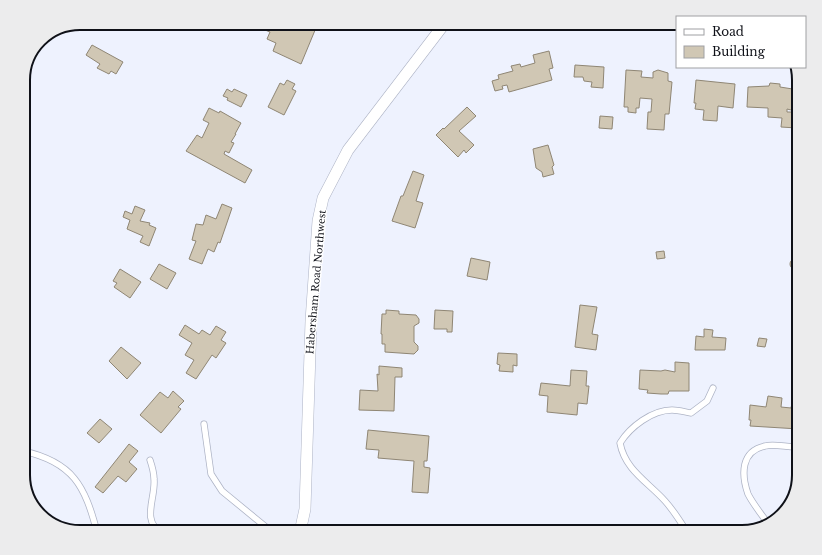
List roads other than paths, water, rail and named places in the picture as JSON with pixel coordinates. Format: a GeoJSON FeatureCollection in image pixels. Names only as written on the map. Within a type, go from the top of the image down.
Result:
{"type":"FeatureCollection","features":[{"type":"Feature","properties":{"kind":"street","name":"Habersham Road Northwest"},"geometry":{"type":"LineString","coordinates":[[302,525],[305,509],[311,321],[318,221],[323,198],[348,150],[440,30]]}},
{"type":"Feature","properties":{"kind":"lane"},"geometry":{"type":"LineString","coordinates":[[682,525],[664,501],[630,468],[622,452],[620,443],[625,435],[644,418],[671,410],[691,413],[707,401],[713,388]]}},
{"type":"Feature","properties":{"kind":"lane"},"geometry":{"type":"LineString","coordinates":[[204,424],[211,474],[222,491],[263,525]]}},
{"type":"Feature","properties":{"kind":"lane"},"geometry":{"type":"LineString","coordinates":[[765,519],[749,494],[745,479],[745,460],[752,450],[766,445],[792,447]]}},
{"type":"Feature","properties":{"kind":"lane"},"geometry":{"type":"LineString","coordinates":[[30,453],[56,462],[75,479],[88,501],[95,525]]}},
{"type":"Feature","properties":{"kind":"lane"},"geometry":{"type":"LineString","coordinates":[[150,460],[155,480],[150,509],[152,525]]}}]}
